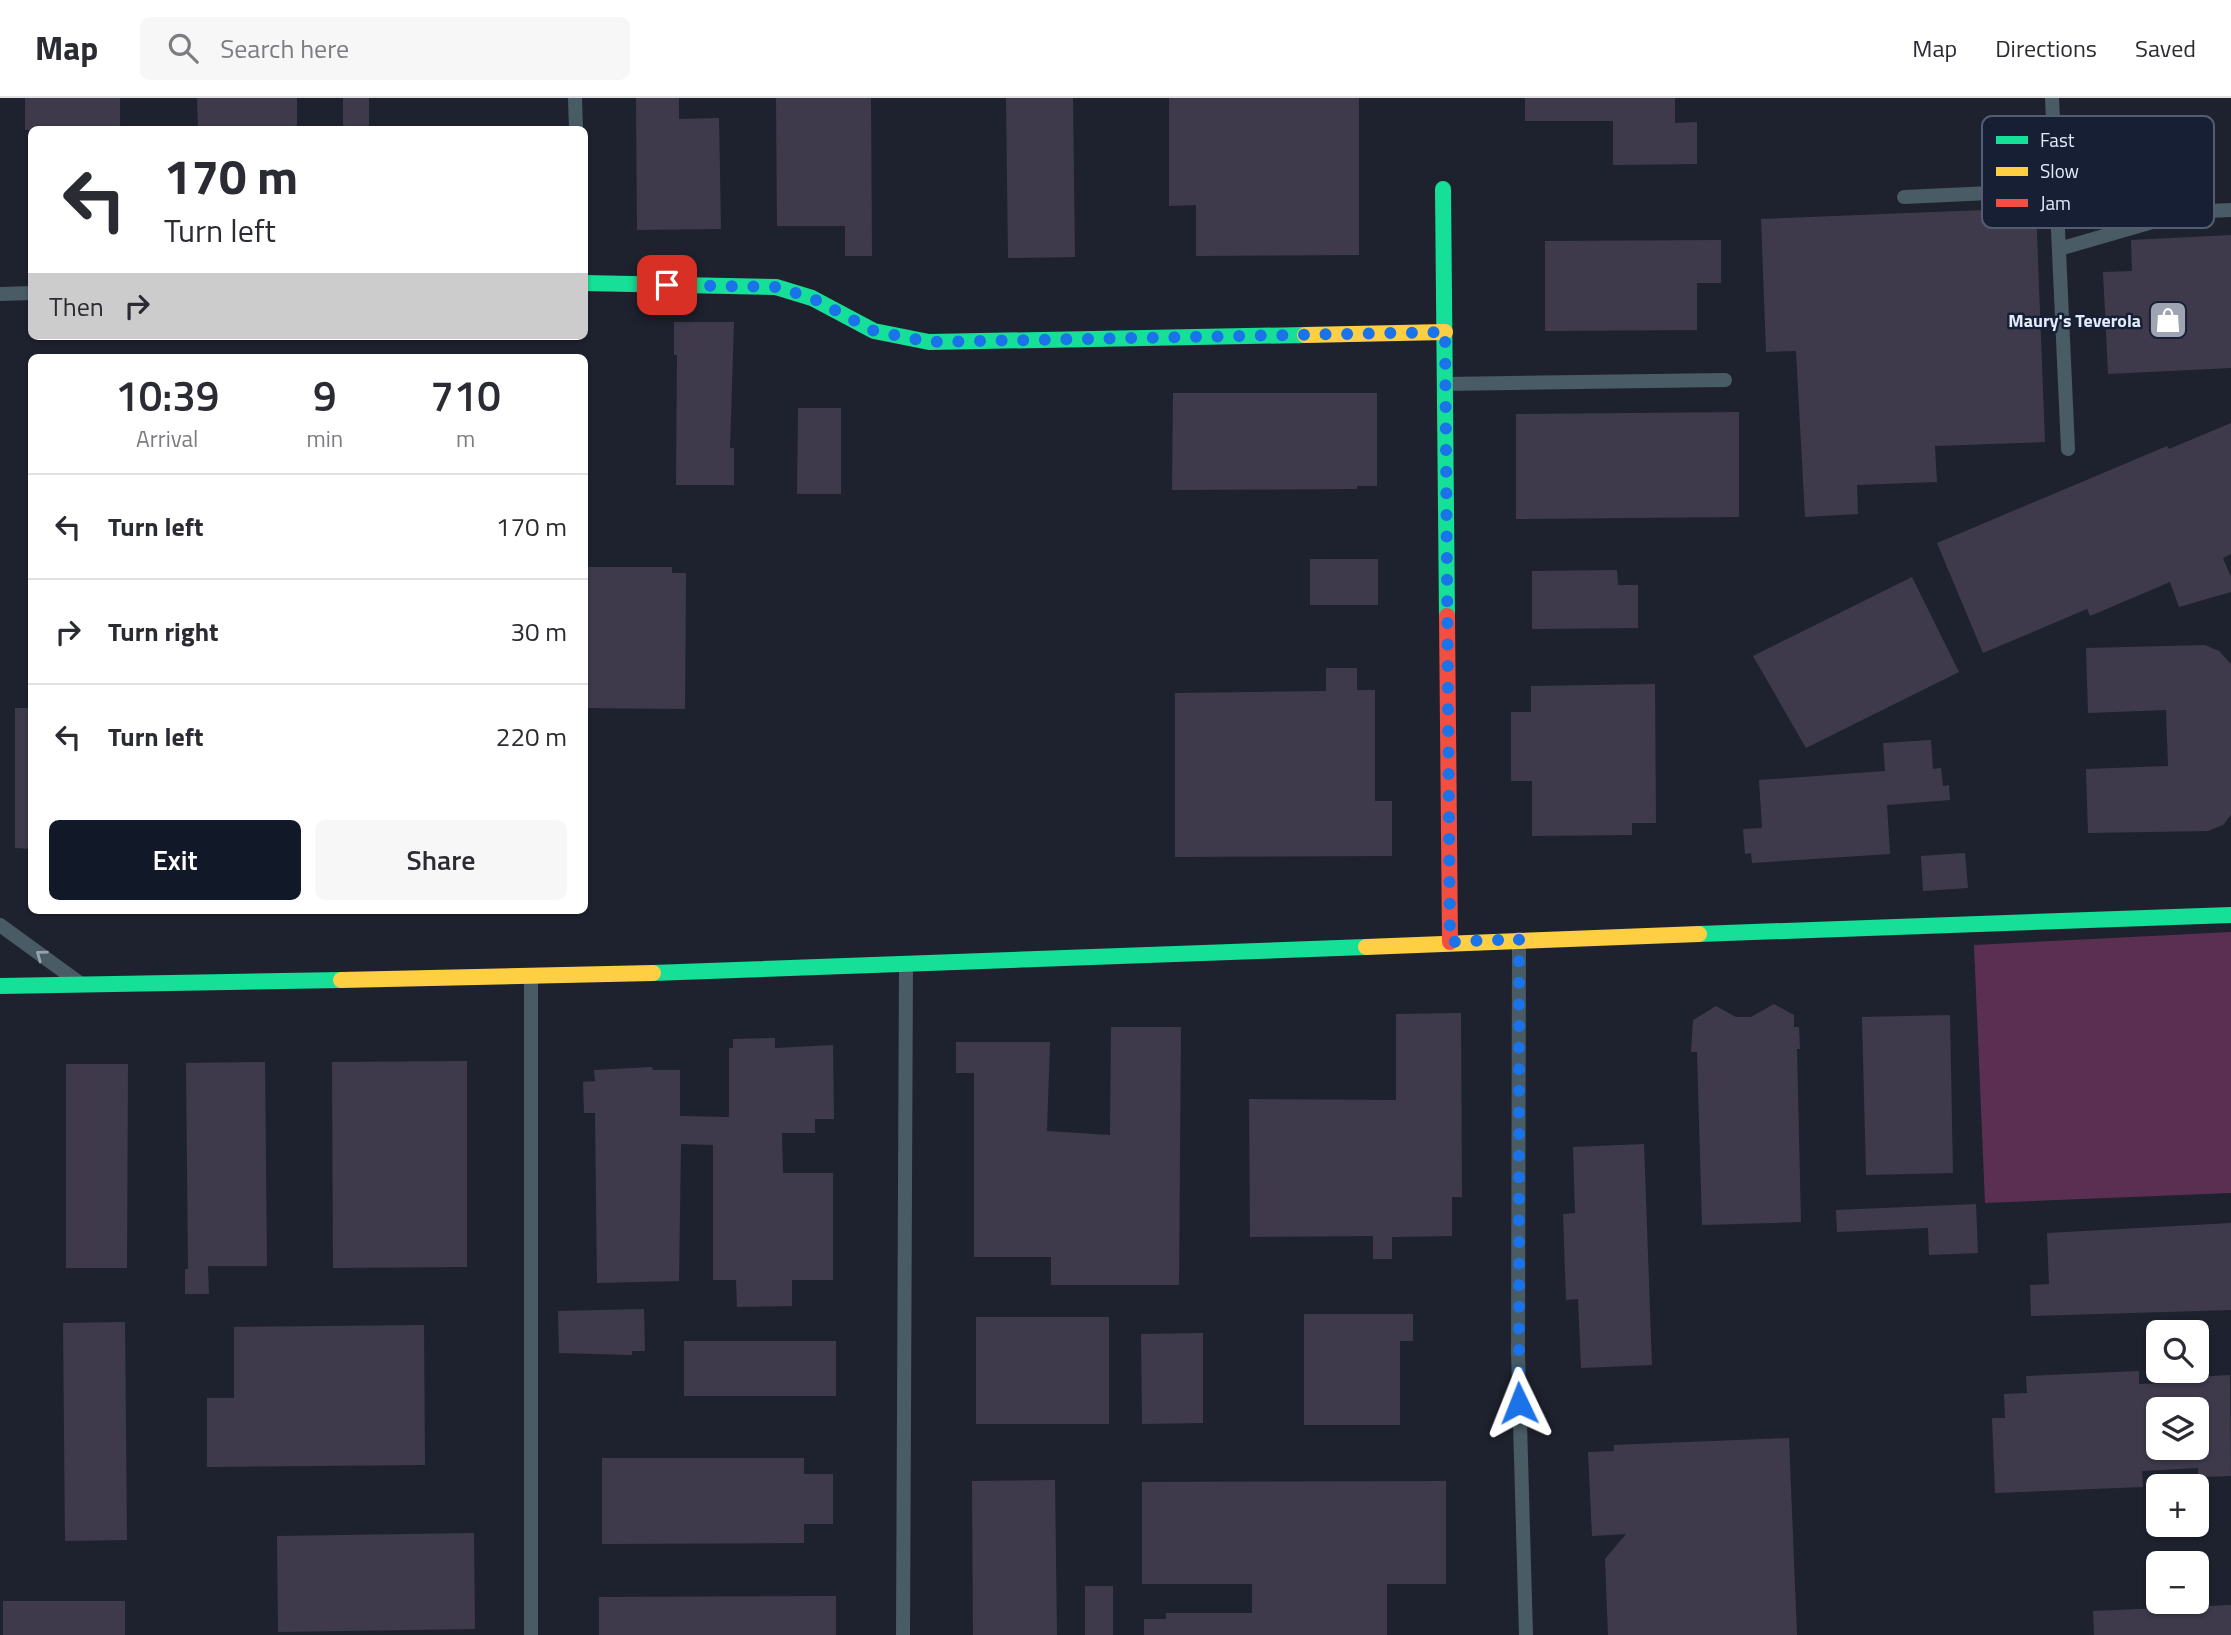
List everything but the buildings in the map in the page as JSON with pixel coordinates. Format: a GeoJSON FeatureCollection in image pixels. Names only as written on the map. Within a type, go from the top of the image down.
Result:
{"type":"FeatureCollection","features":[{"type":"Feature","properties":{"kind":"street"},"geometry":{"type":"LineString","coordinates":[[575,98],[576,126]]}},
{"type":"Feature","properties":{"kind":"street"},"geometry":{"type":"LineString","coordinates":[[2052,98],[2053,116]]}},
{"type":"Feature","properties":{"kind":"street"},"geometry":{"type":"LineString","coordinates":[[1443,189],[1450,942]]}},
{"type":"Feature","properties":{"kind":"street"},"geometry":{"type":"LineString","coordinates":[[1904,197],[1982,193]]}},
{"type":"Feature","properties":{"kind":"street"},"geometry":{"type":"LineString","coordinates":[[2058,228],[2068,449]]}},
{"type":"Feature","properties":{"kind":"street"},"geometry":{"type":"LineString","coordinates":[[2059,249],[2132,228]]}},
{"type":"Feature","properties":{"kind":"street"},"geometry":{"type":"LineString","coordinates":[[588,283],[776,287],[812,298],[874,331],[929,342],[1445,332]]}},
{"type":"Feature","properties":{"kind":"street"},"geometry":{"type":"LineString","coordinates":[[0,294],[28,293]]}},
{"type":"Feature","properties":{"kind":"street"},"geometry":{"type":"LineString","coordinates":[[1445,384],[1726,380]]}},
{"type":"Feature","properties":{"kind":"street"},"geometry":{"type":"LineString","coordinates":[[0,986],[531,977],[2231,915]]}},
{"type":"Feature","properties":{"kind":"street"},"geometry":{"type":"LineString","coordinates":[[0,925],[82,985]]}},
{"type":"Feature","properties":{"kind":"street"},"geometry":{"type":"LineString","coordinates":[[1519,939],[1518,1352],[1526,1635]]}},
{"type":"Feature","properties":{"kind":"street"},"geometry":{"type":"LineString","coordinates":[[903,1635],[906,965]]}},
{"type":"Feature","properties":{"kind":"street"},"geometry":{"type":"LineString","coordinates":[[531,977],[531,1635]]}},
{"type":"Feature","properties":{"kind":"shaded area"},"geometry":{"type":"Polygon","coordinates":[[[2231,932],[2231,1193],[1985,1203],[1974,945],[2231,932]]]}},
{"type":"Feature","properties":{"kind":"traffic: fast"},"geometry":{"type":"LineString","coordinates":[[1443,189],[1447,616]]}},
{"type":"Feature","properties":{"kind":"traffic: fast"},"geometry":{"type":"LineString","coordinates":[[588,283],[776,287],[812,298],[874,331],[929,342],[1305,335]]}},
{"type":"Feature","properties":{"kind":"traffic: fast"},"geometry":{"type":"LineString","coordinates":[[1699,934],[2231,915]]}},
{"type":"Feature","properties":{"kind":"traffic: fast"},"geometry":{"type":"LineString","coordinates":[[653,973],[1366,947]]}},
{"type":"Feature","properties":{"kind":"traffic: fast"},"geometry":{"type":"LineString","coordinates":[[0,986],[341,980]]}},
{"type":"Feature","properties":{"kind":"traffic: slow"},"geometry":{"type":"LineString","coordinates":[[1305,335],[1445,332]]}},
{"type":"Feature","properties":{"kind":"traffic: slow"},"geometry":{"type":"LineString","coordinates":[[1366,947],[1699,934]]}},
{"type":"Feature","properties":{"kind":"traffic: slow"},"geometry":{"type":"LineString","coordinates":[[341,980],[653,973]]}},
{"type":"Feature","properties":{"kind":"traffic: jam"},"geometry":{"type":"LineString","coordinates":[[1447,616],[1450,942]]}},
{"type":"Feature","properties":{"kind":"place","name":"Maury's Teverola"},"geometry":{"type":"Point","coordinates":[2168,320]}},
{"type":"Feature","properties":{"kind":"route"},"geometry":{"type":"LineString","coordinates":[[667,285],[776,287],[812,298],[874,331],[929,342],[1445,332],[1450,942],[1519,939],[1519,1403]]}}]}
